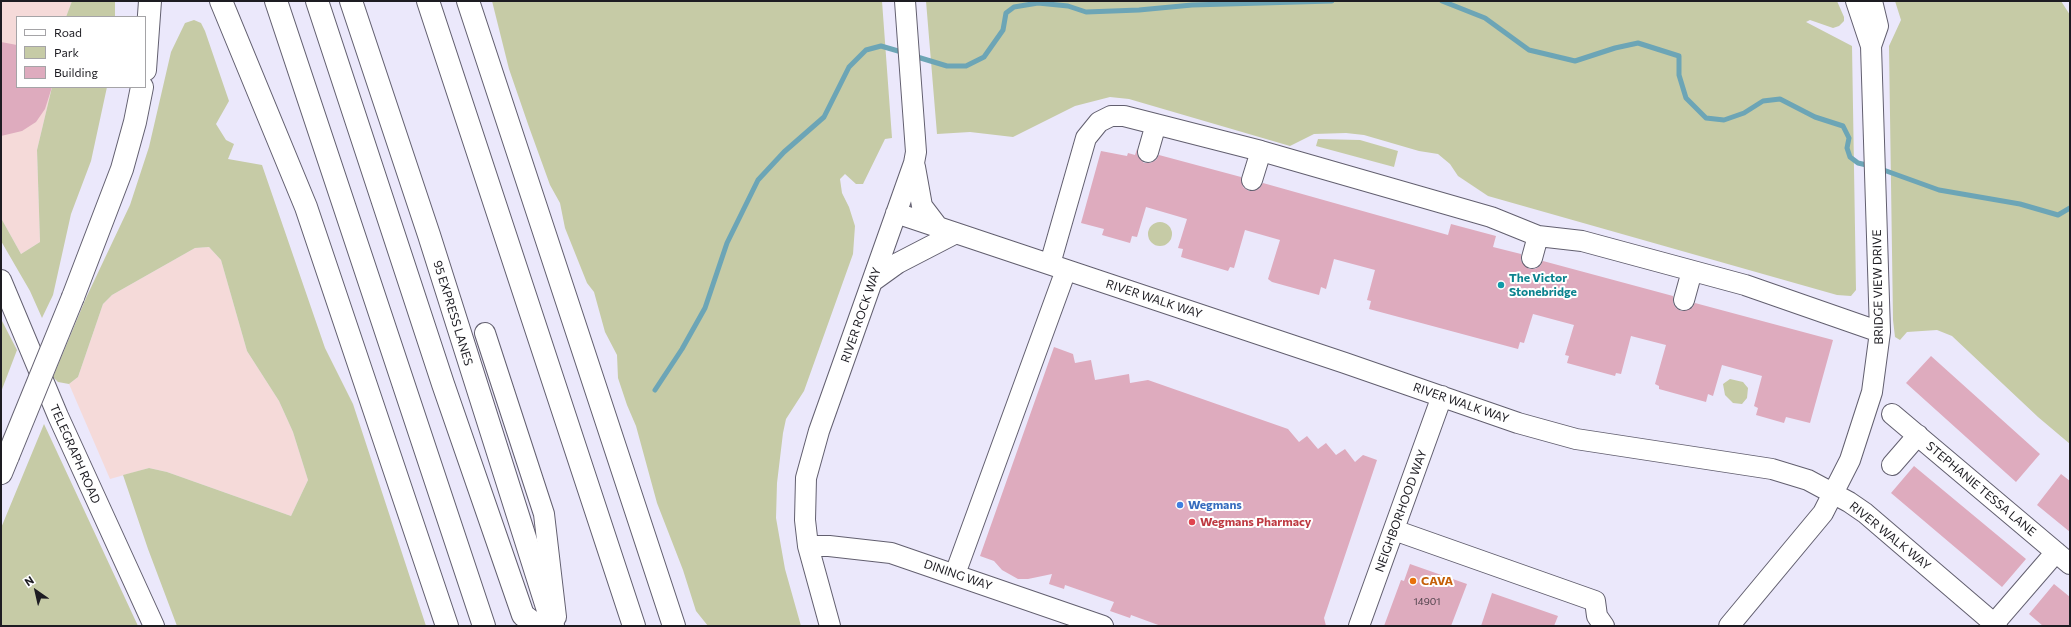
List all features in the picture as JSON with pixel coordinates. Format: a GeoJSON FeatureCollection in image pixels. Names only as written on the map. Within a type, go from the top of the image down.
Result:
{"type":"FeatureCollection","features":[{"type":"Feature","properties":{"kind":"highway"},"geometry":{"type":"LineString","coordinates":[[146,61],[150,27],[150,1]]}},
{"type":"Feature","properties":{"kind":"highway"},"geometry":{"type":"LineString","coordinates":[[221,1],[306,207],[447,626]]}},
{"type":"Feature","properties":{"kind":"highway"},"geometry":{"type":"LineString","coordinates":[[276,1],[484,626]]}},
{"type":"Feature","properties":{"kind":"highway"},"geometry":{"type":"LineString","coordinates":[[317,1],[443,384],[523,614],[537,626]]}},
{"type":"Feature","properties":{"kind":"highway","name":"95 EXPRESS LANES"},"geometry":{"type":"LineString","coordinates":[[351,1],[429,235],[553,626]]}},
{"type":"Feature","properties":{"kind":"highway"},"geometry":{"type":"LineString","coordinates":[[428,1],[634,626]]}},
{"type":"Feature","properties":{"kind":"highway"},"geometry":{"type":"LineString","coordinates":[[468,1],[674,626]]}},
{"type":"Feature","properties":{"kind":"highway"},"geometry":{"type":"LineString","coordinates":[[4,465],[73,297],[122,169],[135,122],[142,88]]}},
{"type":"Feature","properties":{"kind":"street","name":"RIVER ROCK WAY"},"geometry":{"type":"LineString","coordinates":[[830,626],[808,546],[805,520],[806,478],[819,431],[915,158],[906,1]]}},
{"type":"Feature","properties":{"kind":"street"},"geometry":{"type":"LineString","coordinates":[[1856,1],[1871,46]]}},
{"type":"Feature","properties":{"kind":"street","name":"BRIDGE VIEW DRIVE"},"geometry":{"type":"LineString","coordinates":[[1729,626],[1818,520],[1834,494],[1850,462],[1872,392],[1880,332],[1871,46],[1878,26],[1872,1]]}},
{"type":"Feature","properties":{"kind":"street"},"geometry":{"type":"LineString","coordinates":[[956,574],[1058,267],[1083,145],[1089,132],[1099,122],[1116,116],[1131,117],[1261,151],[1491,217],[1538,236],[1582,241],[1745,285],[1880,332]]}},
{"type":"Feature","properties":{"kind":"street"},"geometry":{"type":"LineString","coordinates":[[1148,152],[1156,124]]}},
{"type":"Feature","properties":{"kind":"street"},"geometry":{"type":"LineString","coordinates":[[1252,180],[1261,151]]}},
{"type":"Feature","properties":{"kind":"street"},"geometry":{"type":"LineString","coordinates":[[873,281],[947,230],[922,206],[915,158]]}},
{"type":"Feature","properties":{"kind":"street","name":"RIVER WALK WAY"},"geometry":{"type":"LineString","coordinates":[[896,213],[1442,396],[1518,423],[1576,439],[1772,469],[1808,480],[1864,513],[1994,625]]}},
{"type":"Feature","properties":{"kind":"street"},"geometry":{"type":"LineString","coordinates":[[1532,258],[1538,236]]}},
{"type":"Feature","properties":{"kind":"street"},"geometry":{"type":"LineString","coordinates":[[1684,300],[1692,271]]}},
{"type":"Feature","properties":{"kind":"street","name":"TELEGRAPH ROAD"},"geometry":{"type":"LineString","coordinates":[[1,280],[58,416],[154,626]]}},
{"type":"Feature","properties":{"kind":"street"},"geometry":{"type":"LineString","coordinates":[[484,333],[544,514],[556,626]]}},
{"type":"Feature","properties":{"kind":"street","name":"NEIGHBORHOOD WAY"},"geometry":{"type":"LineString","coordinates":[[1359,626],[1442,396]]}},
{"type":"Feature","properties":{"kind":"street","name":"STEPHANIE TESSA LANE"},"geometry":{"type":"LineString","coordinates":[[1892,414],[2063,558]]}},
{"type":"Feature","properties":{"kind":"street"},"geometry":{"type":"LineString","coordinates":[[1892,465],[1918,436]]}},
{"type":"Feature","properties":{"kind":"street"},"geometry":{"type":"LineString","coordinates":[[1394,530],[1595,600],[1596,616],[1604,626]]}},
{"type":"Feature","properties":{"kind":"street","name":"DINING WAY"},"geometry":{"type":"LineString","coordinates":[[808,546],[829,546],[892,553],[1103,626]]}},
{"type":"Feature","properties":{"kind":"street"},"geometry":{"type":"LineString","coordinates":[[1994,625],[2063,558]]}},
{"type":"Feature","properties":{"kind":"shaded area"},"geometry":{"type":"Polygon","coordinates":[[[1,1],[72,1],[66,16],[16,16],[16,88],[52,88],[37,150],[40,242],[21,254],[1,218],[1,1]]]}},
{"type":"Feature","properties":{"kind":"shaded area"},"geometry":{"type":"Polygon","coordinates":[[[209,247],[221,260],[247,351],[279,401],[293,432],[308,480],[291,516],[167,472],[149,468],[110,479],[69,384],[78,377],[103,304],[112,295],[195,248],[209,247]]]}},
{"type":"Feature","properties":{"kind":"green space"},"geometry":{"type":"Polygon","coordinates":[[[72,1],[115,1],[115,16],[66,16],[72,1]]]}},
{"type":"Feature","properties":{"kind":"green space"},"geometry":{"type":"Polygon","coordinates":[[[492,1],[882,1],[892,138],[885,139],[863,184],[856,184],[845,174],[840,179],[842,193],[849,207],[855,226],[853,254],[804,391],[786,419],[783,433],[777,483],[776,518],[785,569],[801,626],[708,626],[696,611],[683,570],[657,503],[636,426],[618,378],[617,355],[605,332],[594,292],[587,283],[565,228],[560,203],[550,185],[529,127],[509,69],[492,1]]]}},
{"type":"Feature","properties":{"kind":"green space"},"geometry":{"type":"Polygon","coordinates":[[[926,1],[1837,1],[1844,17],[1844,21],[1839,26],[1833,28],[1810,20],[1806,22],[1852,46],[1856,290],[1851,296],[1837,295],[1488,196],[1458,176],[1450,164],[1438,154],[1419,151],[1364,135],[1346,133],[1314,134],[1290,146],[1129,99],[1110,97],[1075,106],[1013,137],[970,132],[937,134],[926,1]]]}},
{"type":"Feature","properties":{"kind":"green space"},"geometry":{"type":"Polygon","coordinates":[[[1895,1],[2061,1],[2070,15],[2070,444],[2038,417],[1952,336],[1937,330],[1907,332],[1900,340],[1895,337],[1893,320],[1889,46],[1901,20],[1895,1]]]}},
{"type":"Feature","properties":{"kind":"green space"},"geometry":{"type":"Polygon","coordinates":[[[194,20],[201,23],[205,31],[229,101],[216,124],[226,140],[234,144],[228,159],[262,165],[325,348],[353,404],[426,626],[177,626],[148,549],[123,475],[149,468],[167,472],[291,516],[308,480],[293,432],[279,401],[247,351],[221,260],[209,247],[195,248],[112,295],[103,304],[78,377],[69,384],[58,382],[53,377],[86,298],[130,205],[149,147],[171,52],[185,23],[194,20]]]}},
{"type":"Feature","properties":{"kind":"green space"},"geometry":{"type":"Polygon","coordinates":[[[52,88],[107,88],[91,161],[71,214],[53,295],[42,318],[30,291],[1,241],[1,218],[21,254],[40,242],[37,150],[52,88]]]}},
{"type":"Feature","properties":{"kind":"green space"},"geometry":{"type":"Polygon","coordinates":[[[1318,139],[1360,140],[1398,151],[1394,167],[1316,146],[1318,139]]]}},
{"type":"Feature","properties":{"kind":"green space"},"geometry":{"type":"Polygon","coordinates":[[[1160,222],[1168,226],[1172,234],[1168,242],[1160,246],[1152,242],[1148,234],[1152,226],[1160,222]]]}},
{"type":"Feature","properties":{"kind":"green space"},"geometry":{"type":"Polygon","coordinates":[[[1,319],[17,350],[1,392],[1,319]]]}},
{"type":"Feature","properties":{"kind":"green space"},"geometry":{"type":"Polygon","coordinates":[[[1730,379],[1743,382],[1748,388],[1747,398],[1742,404],[1733,403],[1725,395],[1723,384],[1730,379]]]}},
{"type":"Feature","properties":{"kind":"green space"},"geometry":{"type":"Polygon","coordinates":[[[44,424],[138,626],[1,626],[1,528],[44,424]]]}},
{"type":"Feature","properties":{"kind":"building"},"geometry":{"type":"Polygon","coordinates":[[[1,42],[16,45],[16,88],[52,88],[45,109],[36,122],[22,131],[1,136],[1,42]]]}},
{"type":"Feature","properties":{"kind":"building","name":"The Victor Stonebridge"},"geometry":{"type":"Polygon","coordinates":[[[1137,149],[1137,155],[1144,163],[1150,163],[1156,160],[1159,155],[1241,177],[1243,187],[1249,191],[1259,189],[1263,183],[1448,235],[1451,224],[1496,236],[1493,247],[1521,254],[1521,261],[1529,269],[1535,269],[1540,266],[1543,261],[1673,296],[1673,303],[1676,308],[1681,311],[1692,308],[1695,303],[1833,340],[1810,423],[1786,417],[1784,423],[1756,415],[1758,408],[1754,406],[1762,376],[1722,365],[1713,396],[1708,394],[1706,402],[1659,389],[1659,386],[1655,384],[1666,345],[1631,336],[1621,374],[1616,373],[1615,376],[1567,363],[1569,356],[1565,355],[1574,325],[1533,314],[1524,343],[1520,342],[1518,349],[1369,309],[1371,301],[1367,300],[1375,270],[1334,259],[1326,289],[1321,287],[1319,295],[1272,282],[1268,279],[1280,240],[1245,230],[1234,268],[1230,267],[1228,271],[1181,257],[1183,249],[1178,248],[1187,219],[1146,207],[1137,237],[1132,236],[1130,243],[1102,235],[1104,229],[1081,223],[1101,151],[1127,156],[1128,153],[1135,155],[1137,149]]]}},
{"type":"Feature","properties":{"kind":"building","name":"Wegmans"},"geometry":{"type":"Polygon","coordinates":[[[1054,347],[1073,354],[1075,363],[1091,360],[1095,380],[1129,374],[1130,383],[1148,380],[1288,429],[1299,442],[1307,436],[1318,449],[1326,443],[1336,455],[1345,449],[1355,462],[1363,455],[1377,460],[1324,618],[1326,626],[1161,626],[1131,615],[1130,618],[1110,611],[1114,602],[1065,585],[1064,589],[1049,584],[1052,574],[1028,579],[1018,579],[1002,570],[994,561],[980,556],[1054,347]]]}},
{"type":"Feature","properties":{"kind":"building"},"geometry":{"type":"Polygon","coordinates":[[[1931,356],[2040,454],[2016,482],[1906,383],[1931,356]]]}},
{"type":"Feature","properties":{"kind":"building"},"geometry":{"type":"Polygon","coordinates":[[[1914,466],[2026,559],[2002,587],[1891,493],[1914,466]]]}},
{"type":"Feature","properties":{"kind":"building"},"geometry":{"type":"Polygon","coordinates":[[[2061,474],[2070,481],[2070,532],[2037,505],[2061,474]]]}},
{"type":"Feature","properties":{"kind":"building"},"geometry":{"type":"Polygon","coordinates":[[[1410,564],[1467,584],[1451,626],[1384,626],[1401,580],[1404,581],[1410,564]]]}},
{"type":"Feature","properties":{"kind":"building"},"geometry":{"type":"Polygon","coordinates":[[[2054,584],[2070,597],[2070,626],[2043,626],[2029,614],[2054,584]]]}},
{"type":"Feature","properties":{"kind":"building"},"geometry":{"type":"Polygon","coordinates":[[[1492,593],[1558,616],[1554,626],[1481,626],[1492,593]]]}},
{"type":"Feature","properties":{"kind":"waterway"},"geometry":{"type":"LineString","coordinates":[[914,56],[947,66],[966,66],[984,57],[1003,30],[1006,13],[1014,7],[1038,3],[1068,6],[1086,12],[1139,10],[1192,5],[1332,1]]}},
{"type":"Feature","properties":{"kind":"waterway"},"geometry":{"type":"LineString","coordinates":[[1442,1],[1485,18],[1529,50],[1575,61],[1615,48],[1638,43],[1679,56],[1679,75],[1686,98],[1706,118],[1724,120],[1744,113],[1763,101],[1780,99],[1815,117],[1843,126],[1849,138],[1847,148],[1850,157],[1858,163],[1871,166]]}},
{"type":"Feature","properties":{"kind":"waterway"},"geometry":{"type":"LineString","coordinates":[[655,390],[682,349],[705,308],[727,243],[758,180],[784,152],[824,117],[849,67],[866,50],[881,46],[905,53]]}},
{"type":"Feature","properties":{"kind":"waterway"},"geometry":{"type":"LineString","coordinates":[[1878,168],[1939,190],[2020,204],[2058,215],[2070,208]]}},
{"type":"Feature","properties":{"kind":"place","name":"The Victor Stonebridge"},"geometry":{"type":"Point","coordinates":[1501,285]}},
{"type":"Feature","properties":{"kind":"place","name":"Wegmans"},"geometry":{"type":"Point","coordinates":[1180,505]}},
{"type":"Feature","properties":{"kind":"place","name":"Wegmans Pharmacy"},"geometry":{"type":"Point","coordinates":[1192,522]}},
{"type":"Feature","properties":{"kind":"place","name":"CAVA"},"geometry":{"type":"Point","coordinates":[1413,581]}}]}
